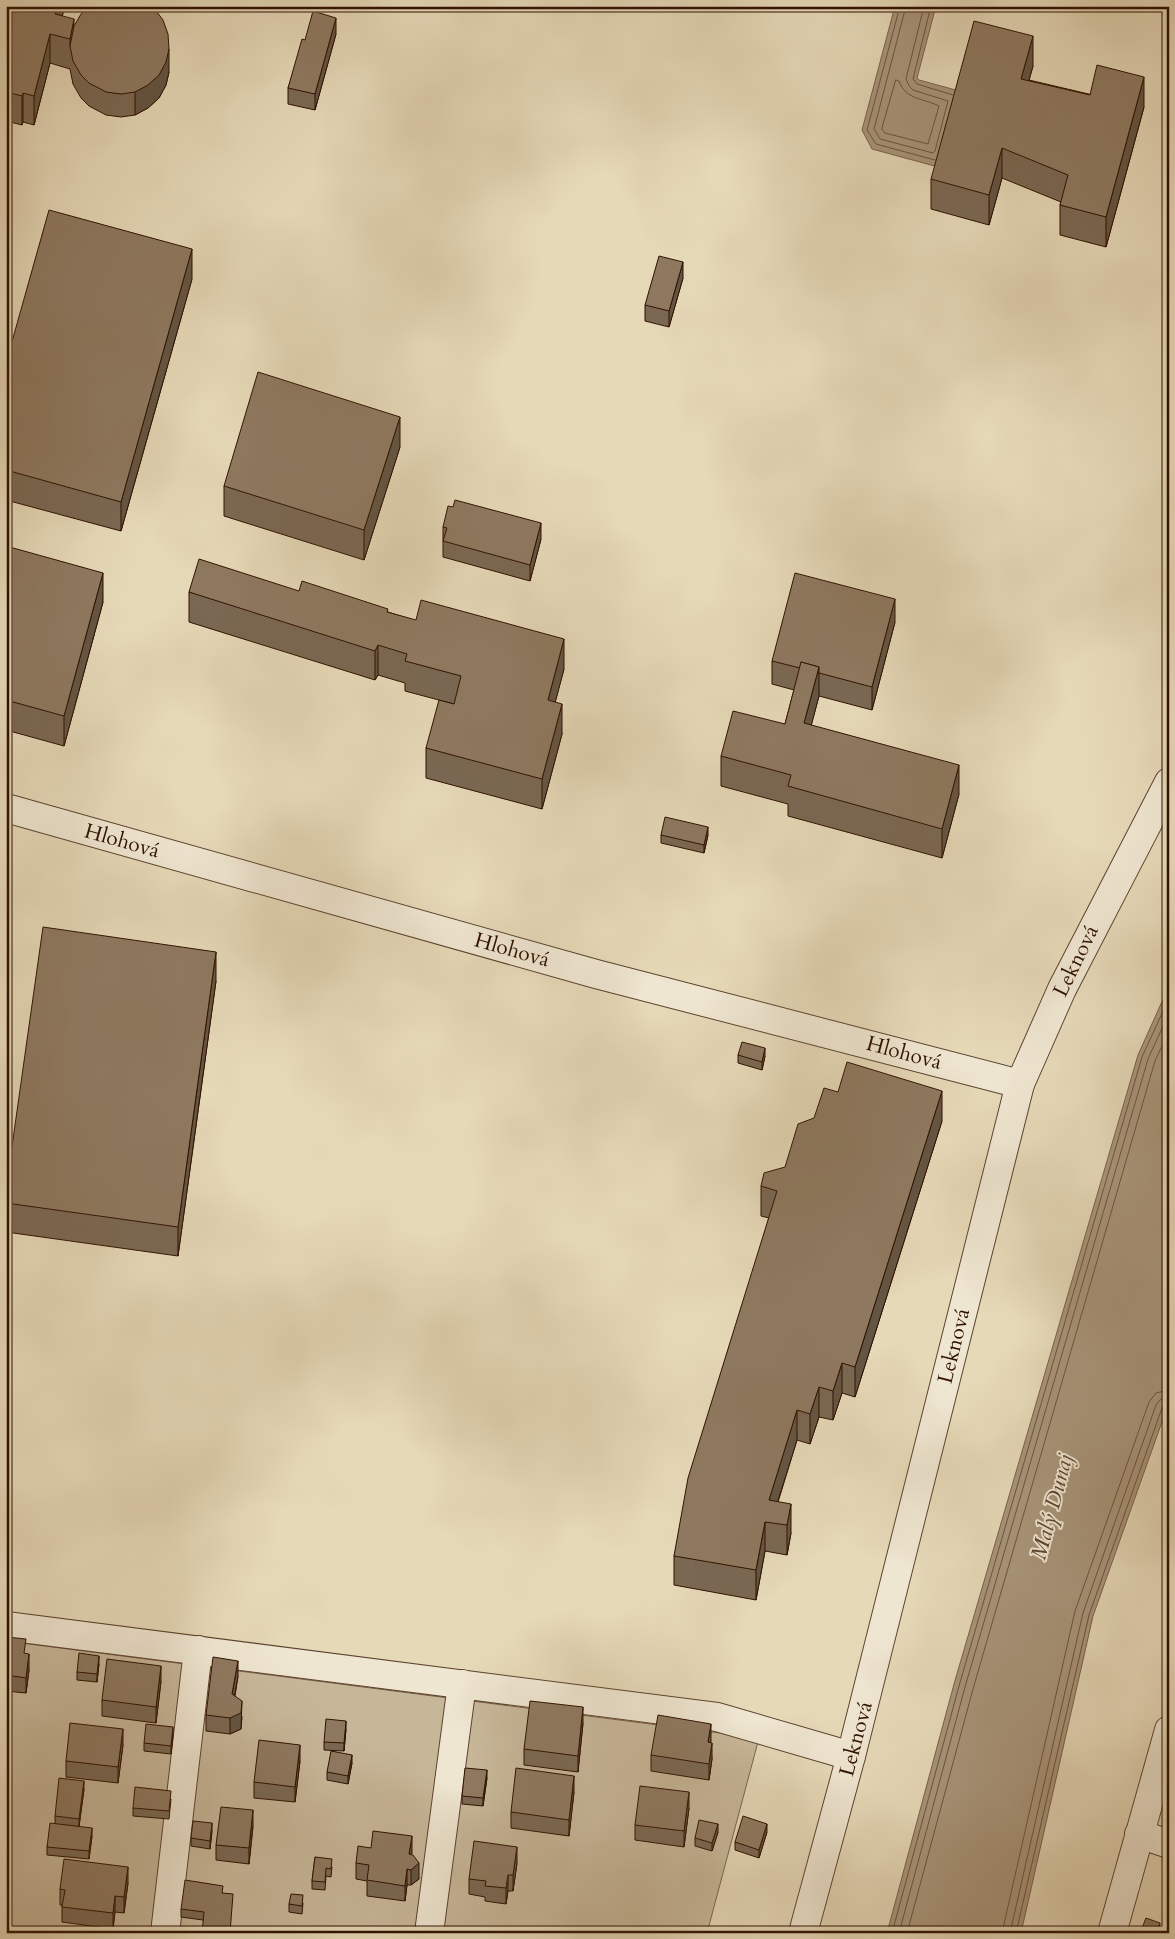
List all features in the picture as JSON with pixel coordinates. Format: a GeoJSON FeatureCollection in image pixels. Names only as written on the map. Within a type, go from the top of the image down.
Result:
{"type":"FeatureCollection","features":[{"type":"Feature","properties":{"kind":"street","name":"Leknová"},"geometry":{"type":"LineString","coordinates":[[802,1933],[852,1756],[1020,1084],[1062,988],[1169,782]]}},
{"type":"Feature","properties":{"kind":"street","name":"Hlohová"},"geometry":{"type":"LineString","coordinates":[[6,808],[596,974],[1020,1084]]}},
{"type":"Feature","properties":{"kind":"street"},"geometry":{"type":"LineString","coordinates":[[6,1626],[716,1717],[852,1756]]}},
{"type":"Feature","properties":{"kind":"street"},"geometry":{"type":"LineString","coordinates":[[165,1933],[198,1650]]}},
{"type":"Feature","properties":{"kind":"street"},"geometry":{"type":"LineString","coordinates":[[429,1933],[462,1684]]}},
{"type":"Feature","properties":{"kind":"street"},"geometry":{"type":"LineString","coordinates":[[1112,1933],[1169,1730]]}},
{"type":"Feature","properties":{"kind":"street"},"geometry":{"type":"LineString","coordinates":[[1139,1834],[1169,1844]]}},
{"type":"Feature","properties":{"kind":"shaded area"},"geometry":{"type":"Polygon","coordinates":[[[6,1641],[759,1738],[707,1933],[6,1933],[6,1641]]]}},
{"type":"Feature","properties":{"kind":"water"},"geometry":{"type":"Polygon","coordinates":[[[895,6],[936,6],[917,78],[963,92],[942,168],[872,149],[862,130],[895,6]]]}},
{"type":"Feature","properties":{"kind":"water","name":"Malý Dunaj"},"geometry":{"type":"Polygon","coordinates":[[[1169,986],[1169,1402],[1093,1616],[1021,1933],[887,1933],[954,1684],[1138,1055],[1169,986]]]}},
{"type":"Feature","properties":{"kind":"building"},"geometry":{"type":"Polygon","coordinates":[[[6,6],[57,6],[55,14],[74,19],[70,39],[50,34],[34,96],[23,93],[22,96],[6,92],[6,6]]]}},
{"type":"Feature","properties":{"kind":"building"},"geometry":{"type":"Polygon","coordinates":[[[89,6],[150,6],[154,8],[163,20],[168,34],[169,49],[166,62],[159,75],[148,85],[135,92],[121,94],[106,92],[89,83],[81,75],[73,61],[70,46],[74,26],[81,14],[89,6]]]}},
{"type":"Feature","properties":{"kind":"building"},"geometry":{"type":"Polygon","coordinates":[[[313,11],[336,18],[315,94],[288,88],[302,39],[305,40],[313,11]]]}},
{"type":"Feature","properties":{"kind":"building"},"geometry":{"type":"Polygon","coordinates":[[[974,21],[1033,36],[1021,79],[1090,95],[1097,65],[1144,77],[1106,217],[1060,205],[1068,175],[1002,148],[989,195],[931,179],[974,21]]]}},
{"type":"Feature","properties":{"kind":"building"},"geometry":{"type":"Polygon","coordinates":[[[49,210],[192,249],[121,502],[6,470],[6,363],[49,210]]]}},
{"type":"Feature","properties":{"kind":"building"},"geometry":{"type":"Polygon","coordinates":[[[659,256],[683,262],[669,311],[645,305],[659,256]]]}},
{"type":"Feature","properties":{"kind":"building"},"geometry":{"type":"Polygon","coordinates":[[[258,372],[400,417],[364,530],[224,486],[258,372]]]}},
{"type":"Feature","properties":{"kind":"building"},"geometry":{"type":"Polygon","coordinates":[[[455,500],[541,523],[530,565],[443,541],[447,528],[443,527],[448,506],[453,507],[455,500]]]}},
{"type":"Feature","properties":{"kind":"building"},"geometry":{"type":"Polygon","coordinates":[[[6,546],[103,573],[64,716],[6,700],[6,546]]]}},
{"type":"Feature","properties":{"kind":"building"},"geometry":{"type":"Polygon","coordinates":[[[199,559],[299,591],[302,581],[388,609],[387,612],[416,620],[421,600],[564,639],[548,700],[562,704],[542,779],[426,748],[439,700],[454,704],[461,676],[405,661],[407,654],[378,645],[375,651],[189,592],[199,559]]]}},
{"type":"Feature","properties":{"kind":"building"},"geometry":{"type":"Polygon","coordinates":[[[795,573],[895,599],[872,687],[819,673],[819,667],[801,662],[800,668],[772,661],[795,573]]]}},
{"type":"Feature","properties":{"kind":"building"},"geometry":{"type":"Polygon","coordinates":[[[801,662],[819,667],[804,723],[959,765],[942,829],[788,786],[791,775],[721,756],[733,711],[785,724],[801,662]]]}},
{"type":"Feature","properties":{"kind":"building"},"geometry":{"type":"Polygon","coordinates":[[[665,817],[708,827],[704,845],[661,835],[665,817]]]}},
{"type":"Feature","properties":{"kind":"building"},"geometry":{"type":"Polygon","coordinates":[[[43,927],[216,952],[178,1227],[6,1203],[6,1189],[43,927]]]}},
{"type":"Feature","properties":{"kind":"building"},"geometry":{"type":"Polygon","coordinates":[[[742,1042],[765,1048],[762,1062],[738,1055],[742,1042]]]}},
{"type":"Feature","properties":{"kind":"building"},"geometry":{"type":"Polygon","coordinates":[[[847,1062],[942,1091],[855,1367],[842,1363],[833,1391],[819,1387],[810,1414],[797,1410],[769,1500],[791,1504],[787,1525],[765,1522],[756,1570],[674,1556],[688,1478],[777,1191],[761,1186],[764,1173],[785,1167],[798,1124],[814,1118],[824,1088],[838,1092],[847,1062]]]}},
{"type":"Feature","properties":{"kind":"building"},"geometry":{"type":"Polygon","coordinates":[[[6,1637],[26,1639],[24,1653],[29,1654],[26,1678],[6,1675],[6,1637]]]}},
{"type":"Feature","properties":{"kind":"building"},"geometry":{"type":"Polygon","coordinates":[[[79,1653],[99,1656],[97,1674],[77,1672],[79,1653]]]}},
{"type":"Feature","properties":{"kind":"building"},"geometry":{"type":"Polygon","coordinates":[[[213,1657],[238,1661],[232,1694],[242,1701],[241,1713],[230,1718],[206,1715],[213,1657]]]}},
{"type":"Feature","properties":{"kind":"building"},"geometry":{"type":"Polygon","coordinates":[[[107,1659],[161,1666],[156,1707],[102,1700],[107,1659]]]}},
{"type":"Feature","properties":{"kind":"building"},"geometry":{"type":"Polygon","coordinates":[[[530,1701],[583,1707],[578,1756],[524,1749],[530,1701]]]}},
{"type":"Feature","properties":{"kind":"building"},"geometry":{"type":"Polygon","coordinates":[[[658,1715],[711,1724],[708,1742],[712,1743],[709,1764],[651,1755],[658,1715]]]}},
{"type":"Feature","properties":{"kind":"building"},"geometry":{"type":"Polygon","coordinates":[[[326,1719],[346,1721],[344,1743],[324,1742],[326,1719]]]}},
{"type":"Feature","properties":{"kind":"building"},"geometry":{"type":"Polygon","coordinates":[[[70,1723],[123,1729],[118,1767],[66,1761],[70,1723]]]}},
{"type":"Feature","properties":{"kind":"building"},"geometry":{"type":"Polygon","coordinates":[[[146,1724],[173,1727],[171,1746],[144,1743],[146,1724]]]}},
{"type":"Feature","properties":{"kind":"building"},"geometry":{"type":"Polygon","coordinates":[[[259,1740],[300,1745],[295,1787],[254,1782],[259,1740]]]}},
{"type":"Feature","properties":{"kind":"building"},"geometry":{"type":"Polygon","coordinates":[[[331,1751],[352,1755],[348,1776],[327,1772],[331,1751]]]}},
{"type":"Feature","properties":{"kind":"building"},"geometry":{"type":"Polygon","coordinates":[[[465,1768],[487,1770],[483,1798],[462,1796],[465,1768]]]}},
{"type":"Feature","properties":{"kind":"building"},"geometry":{"type":"Polygon","coordinates":[[[516,1768],[574,1776],[569,1820],[511,1812],[516,1768]]]}},
{"type":"Feature","properties":{"kind":"building"},"geometry":{"type":"Polygon","coordinates":[[[59,1778],[84,1781],[79,1819],[55,1816],[59,1778]]]}},
{"type":"Feature","properties":{"kind":"building"},"geometry":{"type":"Polygon","coordinates":[[[640,1786],[689,1792],[684,1831],[635,1825],[640,1786]]]}},
{"type":"Feature","properties":{"kind":"building"},"geometry":{"type":"Polygon","coordinates":[[[135,1787],[171,1791],[169,1811],[133,1808],[135,1787]]]}},
{"type":"Feature","properties":{"kind":"building"},"geometry":{"type":"Polygon","coordinates":[[[221,1807],[253,1810],[249,1848],[216,1845],[221,1807]]]}},
{"type":"Feature","properties":{"kind":"building"},"geometry":{"type":"Polygon","coordinates":[[[743,1816],[767,1824],[759,1850],[735,1842],[743,1816]]]}},
{"type":"Feature","properties":{"kind":"building"},"geometry":{"type":"Polygon","coordinates":[[[699,1820],[718,1824],[712,1843],[695,1838],[699,1820]]]}},
{"type":"Feature","properties":{"kind":"building"},"geometry":{"type":"Polygon","coordinates":[[[193,1821],[212,1823],[210,1841],[191,1838],[193,1821]]]}},
{"type":"Feature","properties":{"kind":"building"},"geometry":{"type":"Polygon","coordinates":[[[50,1823],[92,1828],[89,1851],[47,1847],[50,1823]]]}},
{"type":"Feature","properties":{"kind":"building"},"geometry":{"type":"Polygon","coordinates":[[[373,1831],[412,1836],[409,1854],[413,1855],[419,1863],[411,1870],[407,1869],[405,1886],[367,1880],[369,1865],[356,1863],[358,1846],[371,1848],[373,1831]]]}},
{"type":"Feature","properties":{"kind":"building"},"geometry":{"type":"Polygon","coordinates":[[[474,1841],[517,1847],[513,1875],[508,1875],[506,1888],[485,1886],[486,1881],[469,1879],[474,1841]]]}},
{"type":"Feature","properties":{"kind":"building"},"geometry":{"type":"Polygon","coordinates":[[[315,1857],[332,1859],[331,1869],[326,1868],[325,1882],[312,1881],[315,1857]]]}},
{"type":"Feature","properties":{"kind":"building"},"geometry":{"type":"Polygon","coordinates":[[[64,1859],[128,1867],[124,1897],[115,1896],[113,1913],[62,1907],[65,1890],[60,1889],[64,1859]]]}},
{"type":"Feature","properties":{"kind":"building"},"geometry":{"type":"Polygon","coordinates":[[[185,1880],[223,1886],[222,1893],[233,1894],[230,1933],[202,1933],[204,1912],[181,1909],[185,1880]]]}},
{"type":"Feature","properties":{"kind":"building"},"geometry":{"type":"Polygon","coordinates":[[[291,1894],[303,1895],[302,1906],[289,1904],[291,1894]]]}},
{"type":"Feature","properties":{"kind":"building"},"geometry":{"type":"Polygon","coordinates":[[[1146,1918],[1160,1923],[1156,1933],[1140,1933],[1146,1918]]]}}]}
